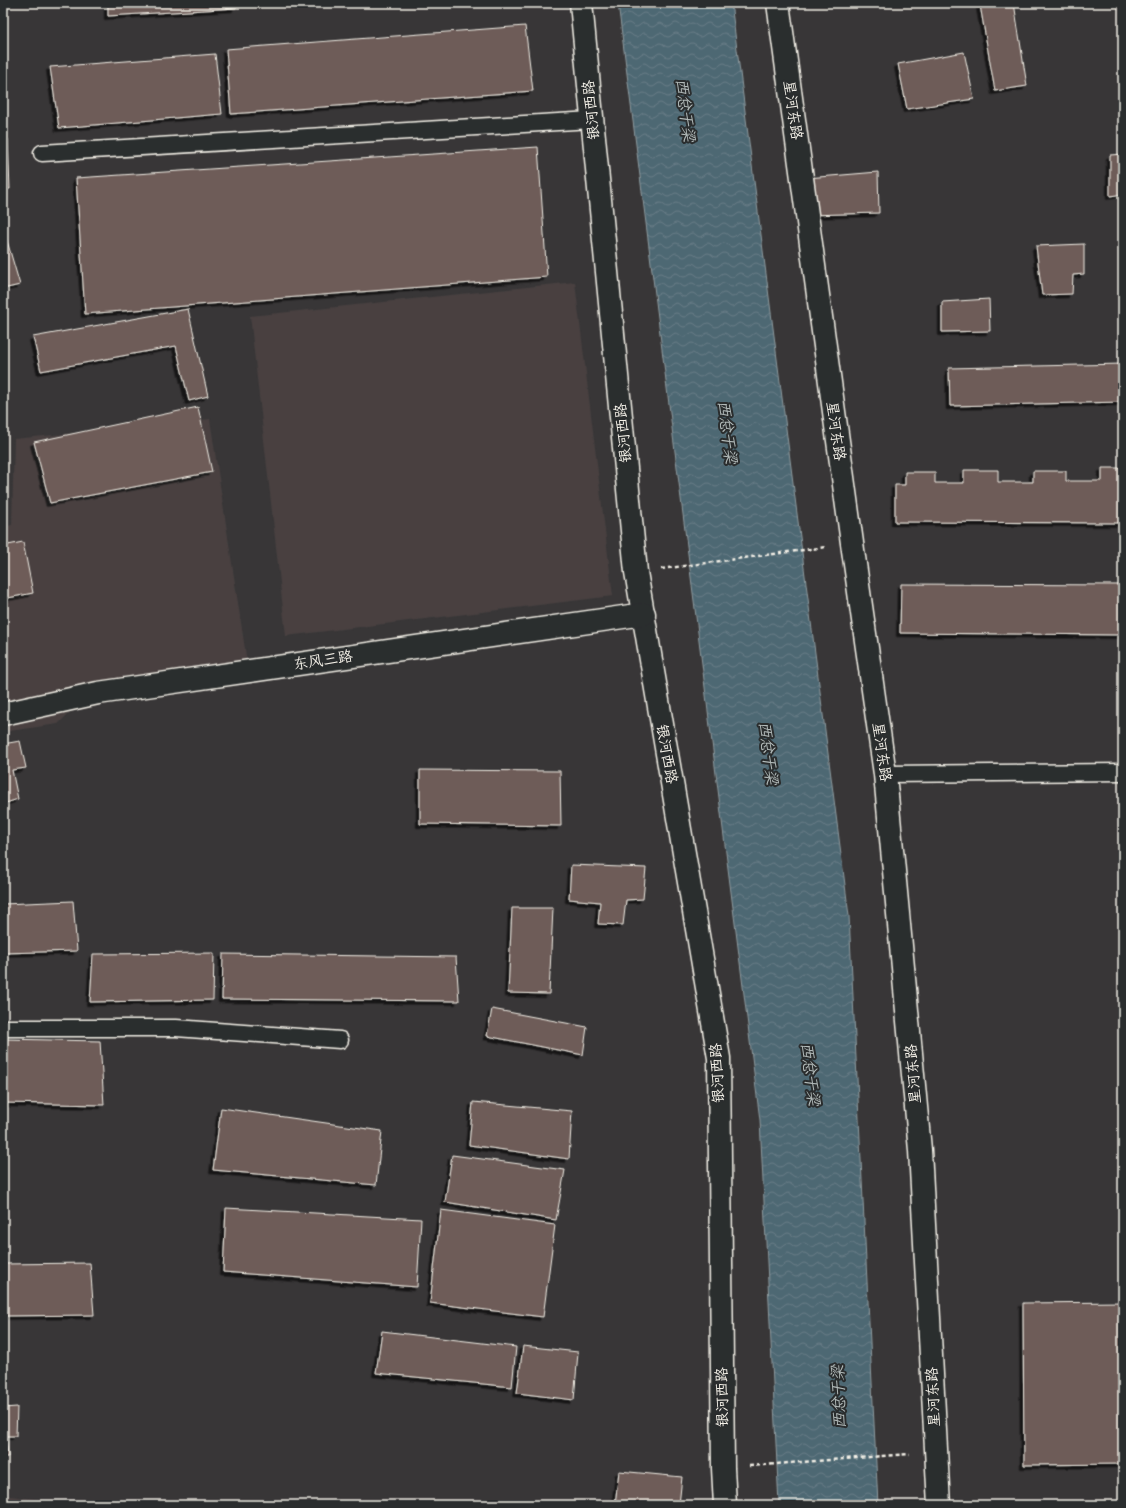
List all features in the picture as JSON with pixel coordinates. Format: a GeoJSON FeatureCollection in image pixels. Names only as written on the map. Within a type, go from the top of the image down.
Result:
{"type":"FeatureCollection","features":[{"type":"Feature","properties":{"kind":"street","name":"银河西路"},"geometry":{"type":"LineString","coordinates":[[581,3],[636,572],[719,1058],[723,1468],[725,1505]]}},
{"type":"Feature","properties":{"kind":"street","name":"星河东路"},"geometry":{"type":"LineString","coordinates":[[778,3],[885,774],[920,1150],[939,1505]]}},
{"type":"Feature","properties":{"kind":"street","name":"东风三路"},"geometry":{"type":"LineString","coordinates":[[3,714],[98,693],[644,614]]}},
{"type":"Feature","properties":{"kind":"lane"},"geometry":{"type":"LineString","coordinates":[[42,153],[592,120]]}},
{"type":"Feature","properties":{"kind":"lane"},"geometry":{"type":"LineString","coordinates":[[885,774],[1123,772]]}},
{"type":"Feature","properties":{"kind":"lane"},"geometry":{"type":"LineString","coordinates":[[3,1028],[176,1028],[340,1040]]}},
{"type":"Feature","properties":{"kind":"path"},"geometry":{"type":"LineString","coordinates":[[636,572],[852,544]]}},
{"type":"Feature","properties":{"kind":"path"},"geometry":{"type":"LineString","coordinates":[[723,1468],[935,1452]]}},
{"type":"Feature","properties":{"kind":"shaded area"},"geometry":{"type":"Polygon","coordinates":[[[575,282],[613,596],[286,636],[250,316],[575,282]]]}},
{"type":"Feature","properties":{"kind":"shaded area"},"geometry":{"type":"Polygon","coordinates":[[[210,419],[247,662],[93,690],[58,724],[3,732],[3,527],[12,525],[14,439],[210,419]]]}},
{"type":"Feature","properties":{"kind":"shaded area"},"geometry":{"type":"Polygon","coordinates":[[[3,1495],[80,1505],[3,1505],[3,1495]]]}},
{"type":"Feature","properties":{"kind":"water","name":"西总干梁"},"geometry":{"type":"Polygon","coordinates":[[[618,3],[731,3],[849,916],[878,1505],[779,1505],[760,1120],[618,3]]]}},
{"type":"Feature","properties":{"kind":"building"},"geometry":{"type":"Polygon","coordinates":[[[108,3],[236,3],[236,8],[108,16],[108,3]]]}},
{"type":"Feature","properties":{"kind":"building"},"geometry":{"type":"Polygon","coordinates":[[[991,3],[1014,3],[1027,86],[995,91],[980,5],[991,3]]]}},
{"type":"Feature","properties":{"kind":"building"},"geometry":{"type":"Polygon","coordinates":[[[525,26],[533,91],[231,114],[226,49],[525,26]]]}},
{"type":"Feature","properties":{"kind":"building"},"geometry":{"type":"Polygon","coordinates":[[[964,52],[974,99],[907,109],[898,64],[964,52]]]}},
{"type":"Feature","properties":{"kind":"building"},"geometry":{"type":"Polygon","coordinates":[[[215,54],[222,114],[59,128],[50,67],[215,54]]]}},
{"type":"Feature","properties":{"kind":"building"},"geometry":{"type":"Polygon","coordinates":[[[8,139],[10,189],[3,189],[3,140],[8,139]]]}},
{"type":"Feature","properties":{"kind":"building"},"geometry":{"type":"Polygon","coordinates":[[[538,147],[547,277],[85,314],[76,178],[538,147]]]}},
{"type":"Feature","properties":{"kind":"building"},"geometry":{"type":"Polygon","coordinates":[[[1123,154],[1123,194],[1110,196],[1110,155],[1123,154]]]}},
{"type":"Feature","properties":{"kind":"building"},"geometry":{"type":"Polygon","coordinates":[[[878,172],[879,213],[808,215],[807,178],[878,172]]]}},
{"type":"Feature","properties":{"kind":"building"},"geometry":{"type":"Polygon","coordinates":[[[3,234],[5,234],[20,285],[3,289],[3,234]]]}},
{"type":"Feature","properties":{"kind":"building"},"geometry":{"type":"Polygon","coordinates":[[[1084,244],[1084,274],[1073,275],[1072,294],[1042,295],[1036,246],[1084,244]]]}},
{"type":"Feature","properties":{"kind":"building"},"geometry":{"type":"Polygon","coordinates":[[[989,299],[990,331],[942,332],[942,302],[989,299]]]}},
{"type":"Feature","properties":{"kind":"building"},"geometry":{"type":"Polygon","coordinates":[[[188,309],[208,396],[189,401],[176,346],[41,371],[33,337],[188,309]]]}},
{"type":"Feature","properties":{"kind":"building"},"geometry":{"type":"Polygon","coordinates":[[[1123,364],[1123,402],[950,406],[949,368],[1123,364]]]}},
{"type":"Feature","properties":{"kind":"building"},"geometry":{"type":"Polygon","coordinates":[[[198,407],[212,472],[50,503],[34,442],[198,407]]]}},
{"type":"Feature","properties":{"kind":"building"},"geometry":{"type":"Polygon","coordinates":[[[1102,468],[1123,468],[1123,523],[895,522],[895,485],[905,485],[905,472],[935,472],[935,483],[964,483],[964,470],[998,470],[998,482],[1033,482],[1033,471],[1066,471],[1066,481],[1102,481],[1102,468]]]}},
{"type":"Feature","properties":{"kind":"building"},"geometry":{"type":"Polygon","coordinates":[[[23,542],[33,593],[3,599],[3,546],[23,542]]]}},
{"type":"Feature","properties":{"kind":"building"},"geometry":{"type":"Polygon","coordinates":[[[901,584],[1123,585],[1123,635],[900,633],[901,584]]]}},
{"type":"Feature","properties":{"kind":"building"},"geometry":{"type":"Polygon","coordinates":[[[20,741],[26,768],[12,770],[18,799],[3,804],[3,744],[20,741]]]}},
{"type":"Feature","properties":{"kind":"building"},"geometry":{"type":"Polygon","coordinates":[[[420,770],[560,771],[561,826],[420,824],[420,770]]]}},
{"type":"Feature","properties":{"kind":"building"},"geometry":{"type":"Polygon","coordinates":[[[571,865],[646,868],[643,899],[626,900],[623,925],[598,924],[600,902],[569,899],[571,865]]]}},
{"type":"Feature","properties":{"kind":"building"},"geometry":{"type":"Polygon","coordinates":[[[73,901],[77,951],[3,953],[3,904],[73,901]]]}},
{"type":"Feature","properties":{"kind":"building"},"geometry":{"type":"Polygon","coordinates":[[[512,908],[553,908],[549,994],[508,993],[512,908]]]}},
{"type":"Feature","properties":{"kind":"building"},"geometry":{"type":"Polygon","coordinates":[[[214,953],[213,1000],[90,1002],[93,954],[214,953]]]}},
{"type":"Feature","properties":{"kind":"building"},"geometry":{"type":"Polygon","coordinates":[[[223,954],[456,957],[459,1001],[222,999],[223,954]]]}},
{"type":"Feature","properties":{"kind":"building"},"geometry":{"type":"Polygon","coordinates":[[[492,1009],[587,1027],[583,1055],[487,1036],[492,1009]]]}},
{"type":"Feature","properties":{"kind":"building"},"geometry":{"type":"Polygon","coordinates":[[[3,1039],[100,1041],[104,1105],[3,1103],[3,1039]]]}},
{"type":"Feature","properties":{"kind":"building"},"geometry":{"type":"Polygon","coordinates":[[[473,1102],[572,1111],[569,1159],[469,1145],[473,1102]]]}},
{"type":"Feature","properties":{"kind":"building"},"geometry":{"type":"Polygon","coordinates":[[[221,1108],[382,1131],[376,1185],[213,1170],[221,1108]]]}},
{"type":"Feature","properties":{"kind":"building"},"geometry":{"type":"Polygon","coordinates":[[[452,1155],[565,1170],[556,1220],[445,1202],[452,1155]]]}},
{"type":"Feature","properties":{"kind":"building"},"geometry":{"type":"Polygon","coordinates":[[[226,1208],[421,1219],[417,1287],[223,1272],[226,1208]]]}},
{"type":"Feature","properties":{"kind":"building"},"geometry":{"type":"Polygon","coordinates":[[[441,1210],[555,1225],[543,1317],[430,1303],[441,1210]]]}},
{"type":"Feature","properties":{"kind":"building"},"geometry":{"type":"Polygon","coordinates":[[[90,1263],[94,1315],[3,1316],[3,1264],[90,1263]]]}},
{"type":"Feature","properties":{"kind":"building"},"geometry":{"type":"Polygon","coordinates":[[[1123,1302],[1123,1464],[1024,1465],[1023,1303],[1123,1302]]]}},
{"type":"Feature","properties":{"kind":"building"},"geometry":{"type":"Polygon","coordinates":[[[382,1331],[516,1347],[512,1387],[376,1373],[382,1331]]]}},
{"type":"Feature","properties":{"kind":"building"},"geometry":{"type":"Polygon","coordinates":[[[523,1346],[578,1352],[574,1400],[517,1393],[523,1346]]]}},
{"type":"Feature","properties":{"kind":"building"},"geometry":{"type":"Polygon","coordinates":[[[17,1407],[16,1436],[6,1436],[8,1457],[3,1457],[3,1408],[17,1407]]]}},
{"type":"Feature","properties":{"kind":"building"},"geometry":{"type":"Polygon","coordinates":[[[619,1471],[682,1477],[679,1505],[615,1505],[619,1471]]]}}]}
